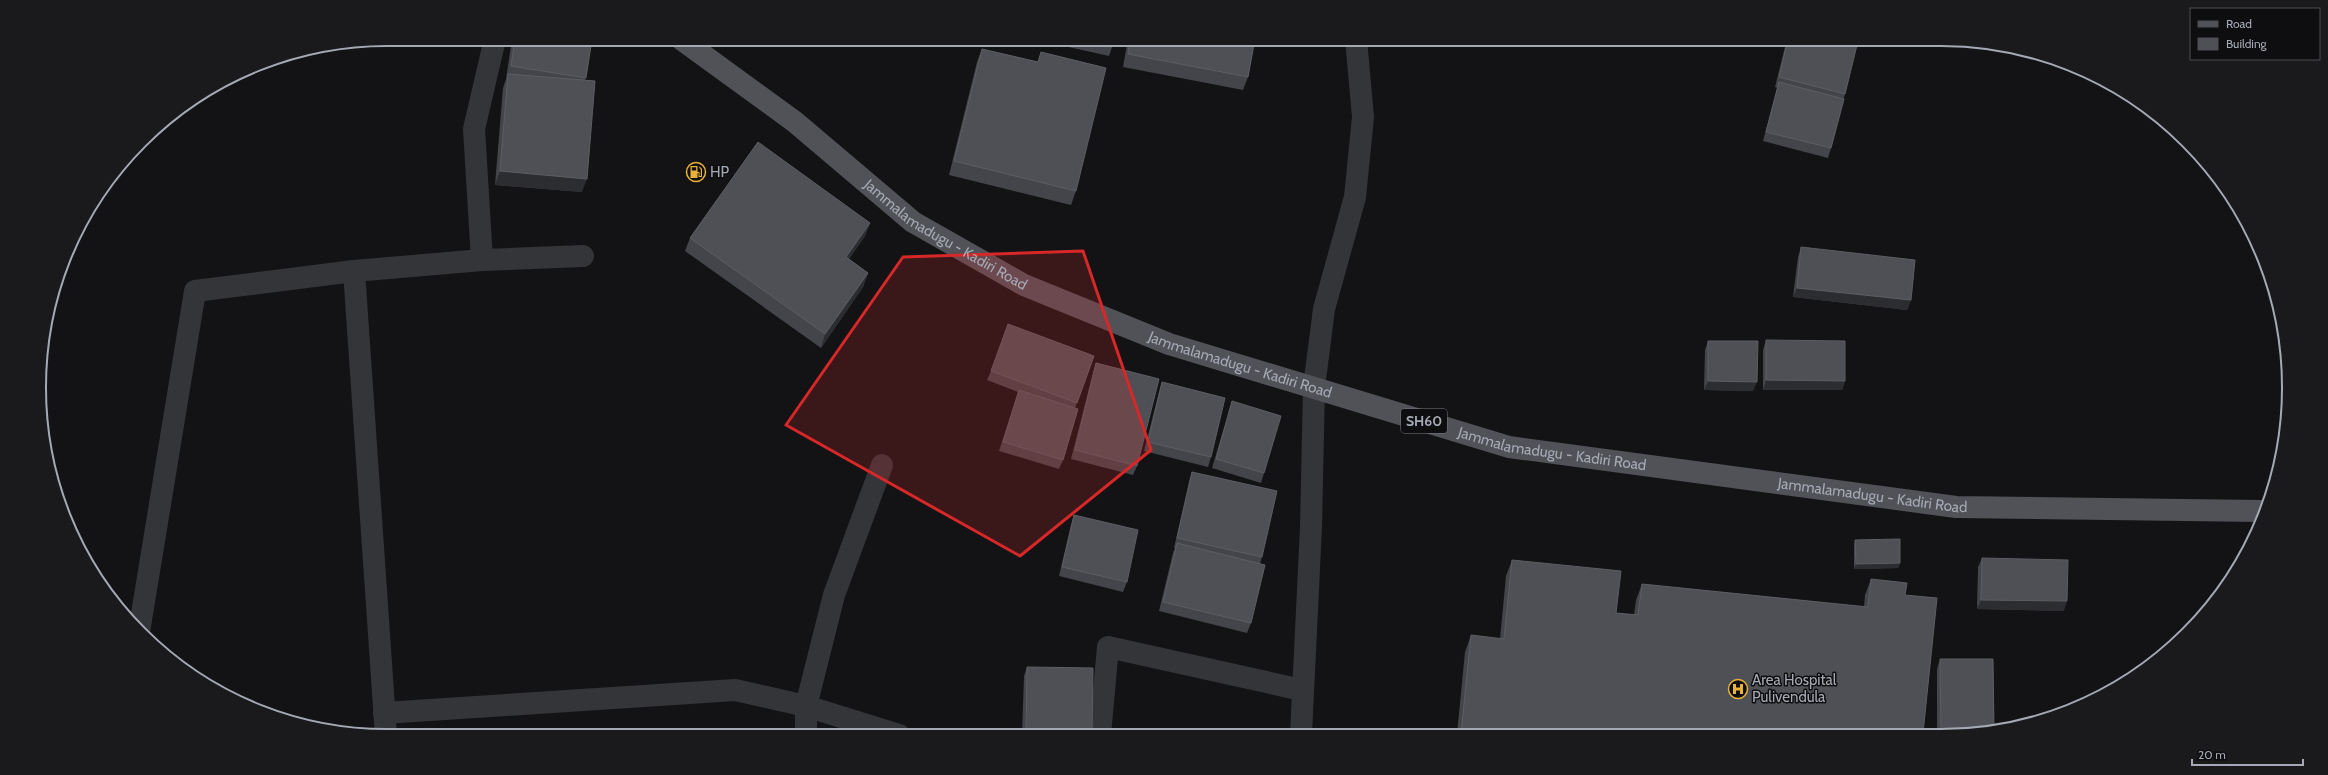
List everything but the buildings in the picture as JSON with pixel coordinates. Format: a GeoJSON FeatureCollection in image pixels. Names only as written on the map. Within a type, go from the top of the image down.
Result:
{"type":"FeatureCollection","features":[{"type":"Feature","properties":{"kind":"main road","name":"Jammalamadugu - Kadiri Road"},"geometry":{"type":"LineString","coordinates":[[691,46],[795,122],[913,222],[1024,285],[1169,344],[1509,447],[1948,506],[2259,511]]}},
{"type":"Feature","properties":{"kind":"street"},"geometry":{"type":"LineString","coordinates":[[482,260],[474,129],[492,46]]}},
{"type":"Feature","properties":{"kind":"street"},"geometry":{"type":"LineString","coordinates":[[1301,729],[1311,526],[1314,387],[1324,309],[1355,197],[1363,117],[1357,46]]}},
{"type":"Feature","properties":{"kind":"street"},"geometry":{"type":"LineString","coordinates":[[140,623],[195,291],[354,271],[482,260],[583,256]]}},
{"type":"Feature","properties":{"kind":"street"},"geometry":{"type":"LineString","coordinates":[[354,271],[385,729]]}},
{"type":"Feature","properties":{"kind":"street"},"geometry":{"type":"LineString","coordinates":[[806,729],[806,706],[834,595],[882,465]]}},
{"type":"Feature","properties":{"kind":"street"},"geometry":{"type":"LineString","coordinates":[[1101,729],[1108,647],[1302,690]]}},
{"type":"Feature","properties":{"kind":"street"},"geometry":{"type":"LineString","coordinates":[[384,713],[735,690],[806,706],[880,729]]}},
{"type":"Feature","properties":{"kind":"highlighted area"},"geometry":{"type":"Polygon","coordinates":[[[1083,251],[1151,450],[1020,556],[786,425],[903,257],[1083,251]]]}},
{"type":"Feature","properties":{"kind":"place","name":"HP"},"geometry":{"type":"Point","coordinates":[696,172]}},
{"type":"Feature","properties":{"kind":"place","name":"Area Hospital Pulivendula"},"geometry":{"type":"Point","coordinates":[1738,689]}}]}
